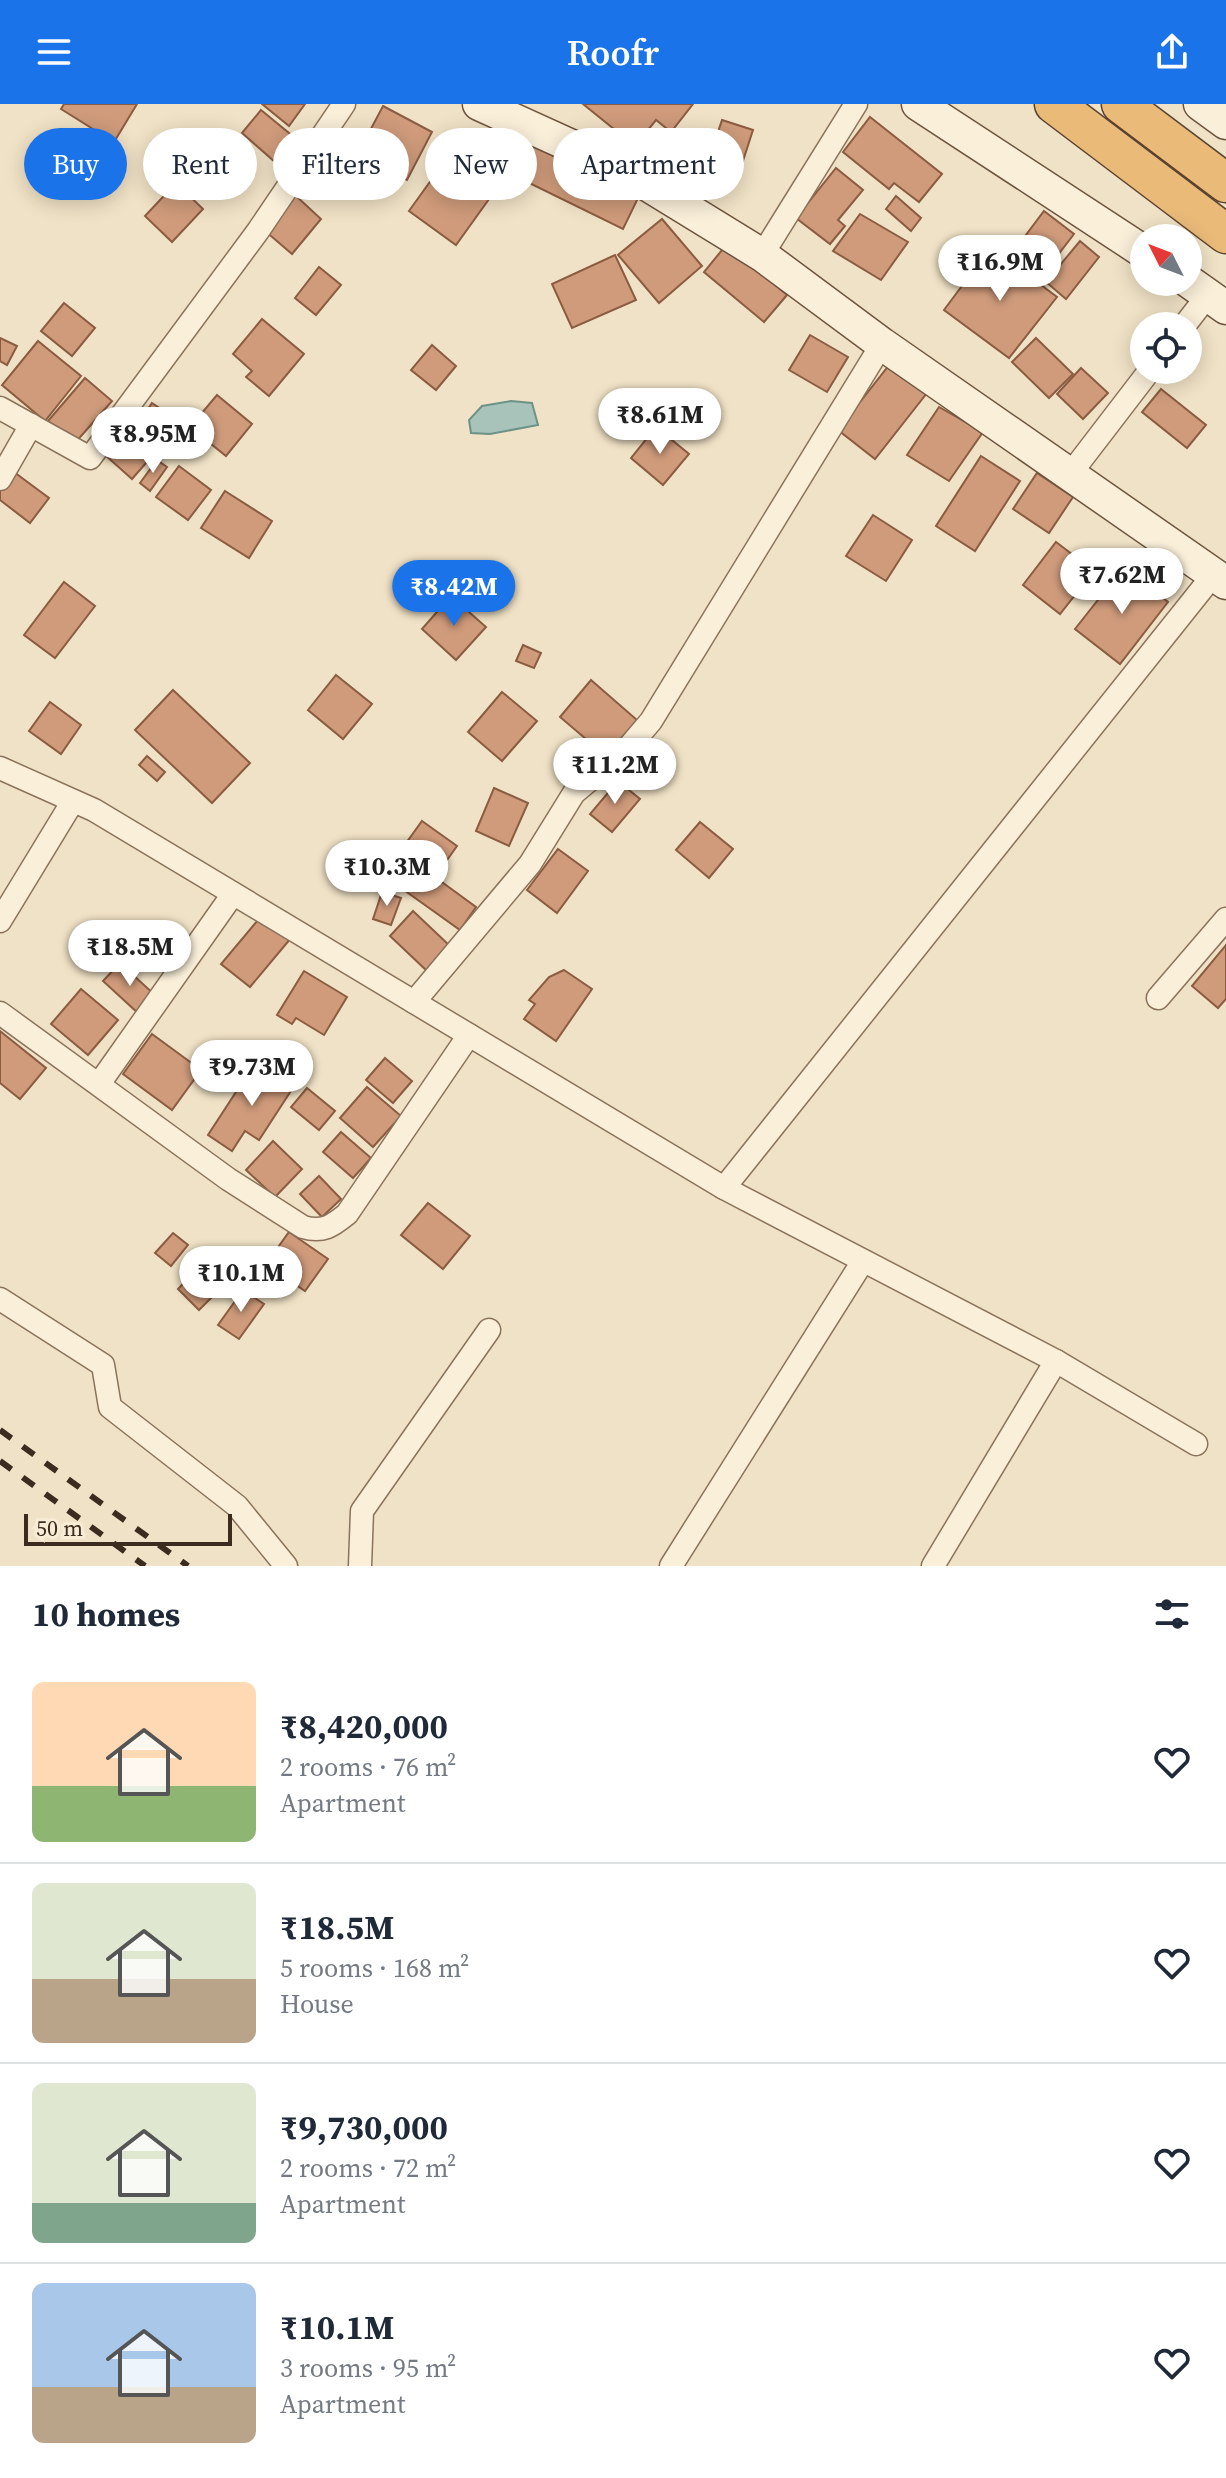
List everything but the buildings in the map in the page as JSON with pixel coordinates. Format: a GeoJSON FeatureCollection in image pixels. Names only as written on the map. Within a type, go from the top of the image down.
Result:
{"type":"FeatureCollection","features":[{"type":"Feature","properties":{"kind":"highway"},"geometry":{"type":"LineString","coordinates":[[1054,104],[1226,234]]}},
{"type":"Feature","properties":{"kind":"highway"},"geometry":{"type":"LineString","coordinates":[[1121,104],[1226,183]]}},
{"type":"Feature","properties":{"kind":"main road"},"geometry":{"type":"LineString","coordinates":[[479,104],[622,169],[762,255],[882,344],[1220,578]]}},
{"type":"Feature","properties":{"kind":"main road"},"geometry":{"type":"LineString","coordinates":[[918,104],[1130,243]]}},
{"type":"Feature","properties":{"kind":"main road"},"geometry":{"type":"LineString","coordinates":[[1200,104],[1226,123]]}},
{"type":"Feature","properties":{"kind":"street"},"geometry":{"type":"LineString","coordinates":[[0,408],[90,458],[258,231],[344,104]]}},
{"type":"Feature","properties":{"kind":"street"},"geometry":{"type":"LineString","coordinates":[[762,255],[856,104]]}},
{"type":"Feature","properties":{"kind":"street"},"geometry":{"type":"LineString","coordinates":[[1194,312],[1207,295]]}},
{"type":"Feature","properties":{"kind":"street"},"geometry":{"type":"LineString","coordinates":[[414,1002],[530,864],[574,793],[628,748],[651,721],[882,344]]}},
{"type":"Feature","properties":{"kind":"street"},"geometry":{"type":"LineString","coordinates":[[1071,473],[1139,384]]}},
{"type":"Feature","properties":{"kind":"street"},"geometry":{"type":"LineString","coordinates":[[0,479],[31,425]]}},
{"type":"Feature","properties":{"kind":"street"},"geometry":{"type":"LineString","coordinates":[[724,1188],[1220,578]]}},
{"type":"Feature","properties":{"kind":"street"},"geometry":{"type":"LineString","coordinates":[[0,768],[73,801],[724,1188],[1056,1361],[1196,1444]]}},
{"type":"Feature","properties":{"kind":"street"},"geometry":{"type":"LineString","coordinates":[[0,921],[73,801]]}},
{"type":"Feature","properties":{"kind":"street"},"geometry":{"type":"LineString","coordinates":[[99,1084],[233,894]]}},
{"type":"Feature","properties":{"kind":"street"},"geometry":{"type":"LineString","coordinates":[[1158,998],[1226,919]]}},
{"type":"Feature","properties":{"kind":"street"},"geometry":{"type":"LineString","coordinates":[[0,1013],[228,1179],[314,1230],[329,1228],[347,1214],[469,1035]]}},
{"type":"Feature","properties":{"kind":"street"},"geometry":{"type":"LineString","coordinates":[[671,1566],[863,1261]]}},
{"type":"Feature","properties":{"kind":"street"},"geometry":{"type":"LineString","coordinates":[[0,1299],[103,1365],[110,1407],[237,1506],[286,1566]]}},
{"type":"Feature","properties":{"kind":"street"},"geometry":{"type":"LineString","coordinates":[[360,1566],[358,1540],[362,1511],[489,1330]]}},
{"type":"Feature","properties":{"kind":"street"},"geometry":{"type":"LineString","coordinates":[[933,1566],[1056,1361]]}},
{"type":"Feature","properties":{"kind":"water"},"geometry":{"type":"Polygon","coordinates":[[[511,401],[532,403],[538,425],[490,434],[471,433],[469,420],[482,406],[511,401]]]}},
{"type":"Feature","properties":{"kind":"railway"},"geometry":{"type":"LineString","coordinates":[[0,1430],[188,1566]]}},
{"type":"Feature","properties":{"kind":"railway"},"geometry":{"type":"LineString","coordinates":[[0,1461],[145,1566]]}}]}
